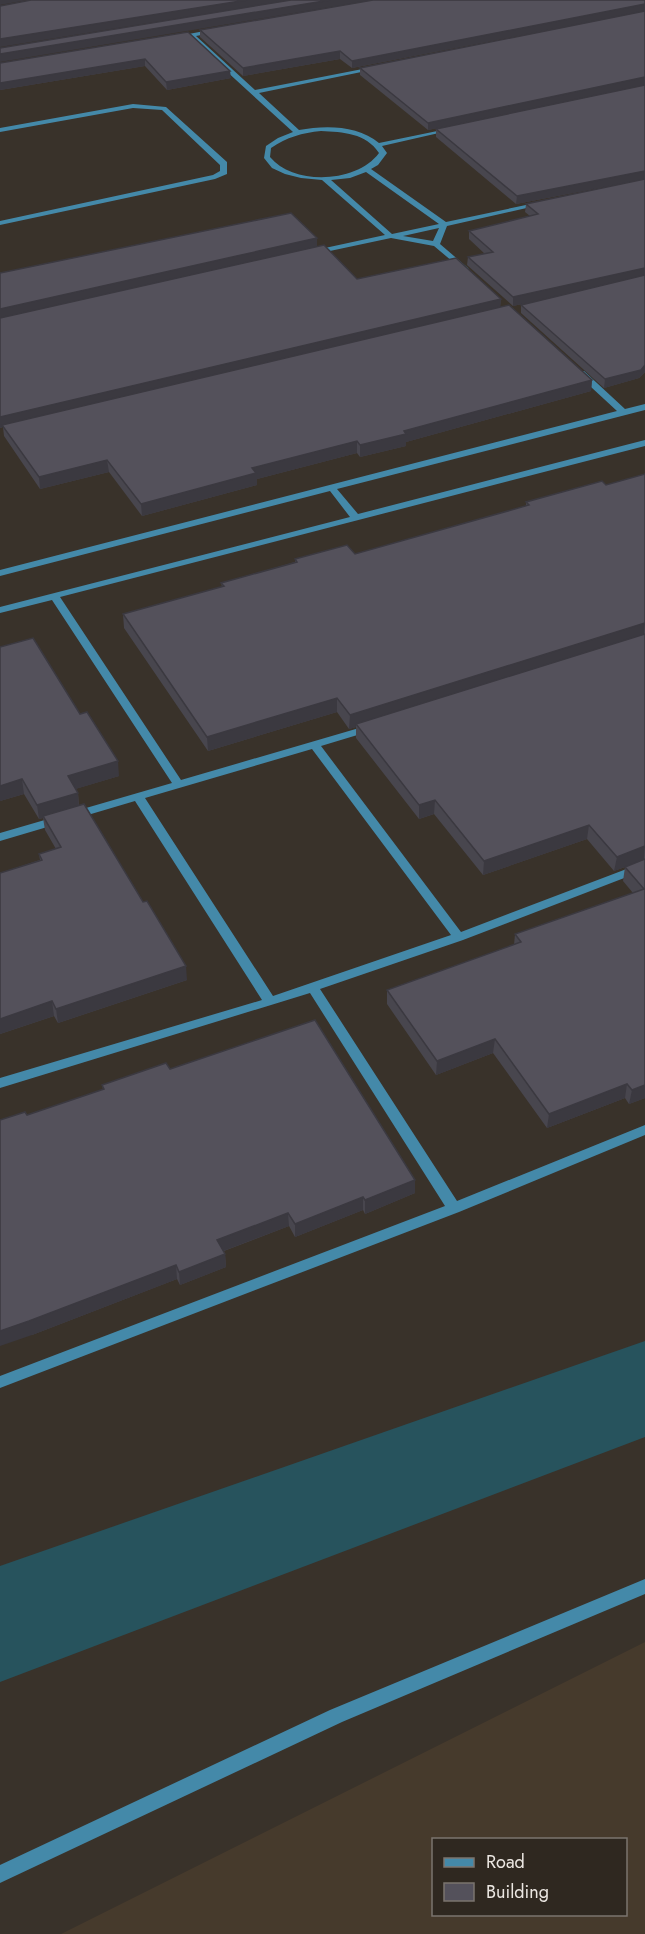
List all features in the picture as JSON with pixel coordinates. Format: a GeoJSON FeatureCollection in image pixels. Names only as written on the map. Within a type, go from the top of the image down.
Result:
{"type":"FeatureCollection","features":[{"type":"Feature","properties":{"kind":"street"},"geometry":{"type":"LineString","coordinates":[[169,38],[226,29]]}},
{"type":"Feature","properties":{"kind":"street"},"geometry":{"type":"LineString","coordinates":[[191,34],[297,132]]}},
{"type":"Feature","properties":{"kind":"street"},"geometry":{"type":"LineString","coordinates":[[256,92],[389,65]]}},
{"type":"Feature","properties":{"kind":"street"},"geometry":{"type":"LineString","coordinates":[[0,130],[132,106],[152,106],[164,108],[224,164],[224,172],[215,177],[0,223]]}},
{"type":"Feature","properties":{"kind":"street"},"geometry":{"type":"LineString","coordinates":[[379,145],[464,126]]}},
{"type":"Feature","properties":{"kind":"street"},"geometry":{"type":"LineString","coordinates":[[321,129],[345,130],[365,136],[379,145],[383,153],[379,162],[367,170],[348,176],[324,178],[287,173],[274,167],[266,157],[268,147],[273,142],[297,132],[321,129]]}},
{"type":"Feature","properties":{"kind":"street"},"geometry":{"type":"LineString","coordinates":[[367,170],[444,224]]}},
{"type":"Feature","properties":{"kind":"street"},"geometry":{"type":"LineString","coordinates":[[324,178],[390,236],[436,244],[470,274]]}},
{"type":"Feature","properties":{"kind":"street"},"geometry":{"type":"LineString","coordinates":[[310,254],[544,203]]}},
{"type":"Feature","properties":{"kind":"street"},"geometry":{"type":"LineString","coordinates":[[436,244],[444,224]]}},
{"type":"Feature","properties":{"kind":"street"},"geometry":{"type":"LineString","coordinates":[[573,366],[624,413]]}},
{"type":"Feature","properties":{"kind":"street"},"geometry":{"type":"LineString","coordinates":[[0,560],[3,572],[645,407]]}},
{"type":"Feature","properties":{"kind":"street"},"geometry":{"type":"LineString","coordinates":[[0,610],[645,443]]}},
{"type":"Feature","properties":{"kind":"street"},"geometry":{"type":"LineString","coordinates":[[332,488],[356,518]]}},
{"type":"Feature","properties":{"kind":"street"},"geometry":{"type":"LineString","coordinates":[[54,596],[179,785]]}},
{"type":"Feature","properties":{"kind":"street"},"geometry":{"type":"LineString","coordinates":[[0,837],[139,798],[383,724]]}},
{"type":"Feature","properties":{"kind":"street"},"geometry":{"type":"LineString","coordinates":[[315,745],[459,937]]}},
{"type":"Feature","properties":{"kind":"street"},"geometry":{"type":"LineString","coordinates":[[139,798],[270,1002]]}},
{"type":"Feature","properties":{"kind":"street"},"geometry":{"type":"LineString","coordinates":[[0,1083],[270,1002],[459,937],[645,866]]}},
{"type":"Feature","properties":{"kind":"street"},"geometry":{"type":"LineString","coordinates":[[312,987],[454,1208]]}},
{"type":"Feature","properties":{"kind":"street"},"geometry":{"type":"LineString","coordinates":[[0,1382],[454,1208],[645,1130]]}},
{"type":"Feature","properties":{"kind":"street"},"geometry":{"type":"LineString","coordinates":[[0,1874],[336,1716],[645,1586]]}},
{"type":"Feature","properties":{"kind":"shaded area"},"geometry":{"type":"Polygon","coordinates":[[[645,1642],[645,1934],[61,1934],[645,1642]]]}},
{"type":"Feature","properties":{"kind":"building"},"geometry":{"type":"Polygon","coordinates":[[[31,0],[247,0],[0,39],[0,6],[31,0]]]}},
{"type":"Feature","properties":{"kind":"building"},"geometry":{"type":"Polygon","coordinates":[[[291,0],[330,0],[0,54],[0,48],[291,0]]]}},
{"type":"Feature","properties":{"kind":"building"},"geometry":{"type":"Polygon","coordinates":[[[373,0],[645,0],[645,4],[352,61],[340,51],[243,68],[200,30],[373,0]]]}},
{"type":"Feature","properties":{"kind":"building"},"geometry":{"type":"Polygon","coordinates":[[[645,11],[645,77],[428,123],[360,68],[645,11]]]}},
{"type":"Feature","properties":{"kind":"building"},"geometry":{"type":"Polygon","coordinates":[[[188,32],[230,71],[166,82],[145,59],[0,83],[0,63],[188,32]]]}},
{"type":"Feature","properties":{"kind":"building"},"geometry":{"type":"Polygon","coordinates":[[[645,85],[645,171],[517,196],[436,129],[645,85]]]}},
{"type":"Feature","properties":{"kind":"building"},"geometry":{"type":"Polygon","coordinates":[[[645,179],[645,268],[513,297],[468,257],[493,252],[469,231],[538,214],[526,204],[645,179]]]}},
{"type":"Feature","properties":{"kind":"building"},"geometry":{"type":"Polygon","coordinates":[[[291,213],[317,238],[0,309],[0,273],[291,213]]]}},
{"type":"Feature","properties":{"kind":"building"},"geometry":{"type":"Polygon","coordinates":[[[324,245],[357,279],[456,258],[501,299],[0,417],[0,318],[324,245]]]}},
{"type":"Feature","properties":{"kind":"building"},"geometry":{"type":"Polygon","coordinates":[[[645,275],[645,365],[641,370],[605,379],[521,305],[645,275]]]}},
{"type":"Feature","properties":{"kind":"building"},"geometry":{"type":"Polygon","coordinates":[[[509,305],[592,380],[404,431],[406,434],[360,445],[357,441],[252,468],[256,473],[141,504],[107,460],[39,477],[2,425],[509,305]]]}},
{"type":"Feature","properties":{"kind":"building"},"geometry":{"type":"Polygon","coordinates":[[[645,474],[645,623],[350,715],[337,698],[207,737],[123,614],[224,586],[221,583],[297,562],[295,559],[347,545],[355,554],[529,505],[526,502],[602,481],[606,485],[645,474]]]}},
{"type":"Feature","properties":{"kind":"building"},"geometry":{"type":"Polygon","coordinates":[[[645,634],[645,846],[617,857],[589,825],[484,861],[435,800],[419,805],[356,724],[645,634]]]}},
{"type":"Feature","properties":{"kind":"building"},"geometry":{"type":"Polygon","coordinates":[[[33,638],[80,714],[87,712],[118,761],[68,776],[78,793],[37,805],[22,779],[0,786],[0,647],[33,638]]]}},
{"type":"Feature","properties":{"kind":"building"},"geometry":{"type":"Polygon","coordinates":[[[84,804],[143,902],[147,901],[186,966],[56,1009],[52,1001],[0,1019],[0,873],[42,860],[39,854],[61,847],[43,816],[84,804]]]}},
{"type":"Feature","properties":{"kind":"building"},"geometry":{"type":"Polygon","coordinates":[[[645,859],[645,1085],[632,1090],[627,1084],[549,1114],[495,1039],[437,1061],[387,990],[521,942],[515,934],[644,889],[625,867],[645,859]]]}},
{"type":"Feature","properties":{"kind":"building"},"geometry":{"type":"Polygon","coordinates":[[[315,1020],[415,1180],[365,1200],[363,1197],[295,1224],[288,1213],[217,1240],[225,1254],[179,1272],[176,1265],[0,1331],[0,1120],[25,1112],[27,1115],[104,1089],[102,1085],[166,1063],[170,1069],[315,1020]]]}},
{"type":"Feature","properties":{"kind":"waterway"},"geometry":{"type":"LineString","coordinates":[[0,1624],[645,1389]]}}]}
